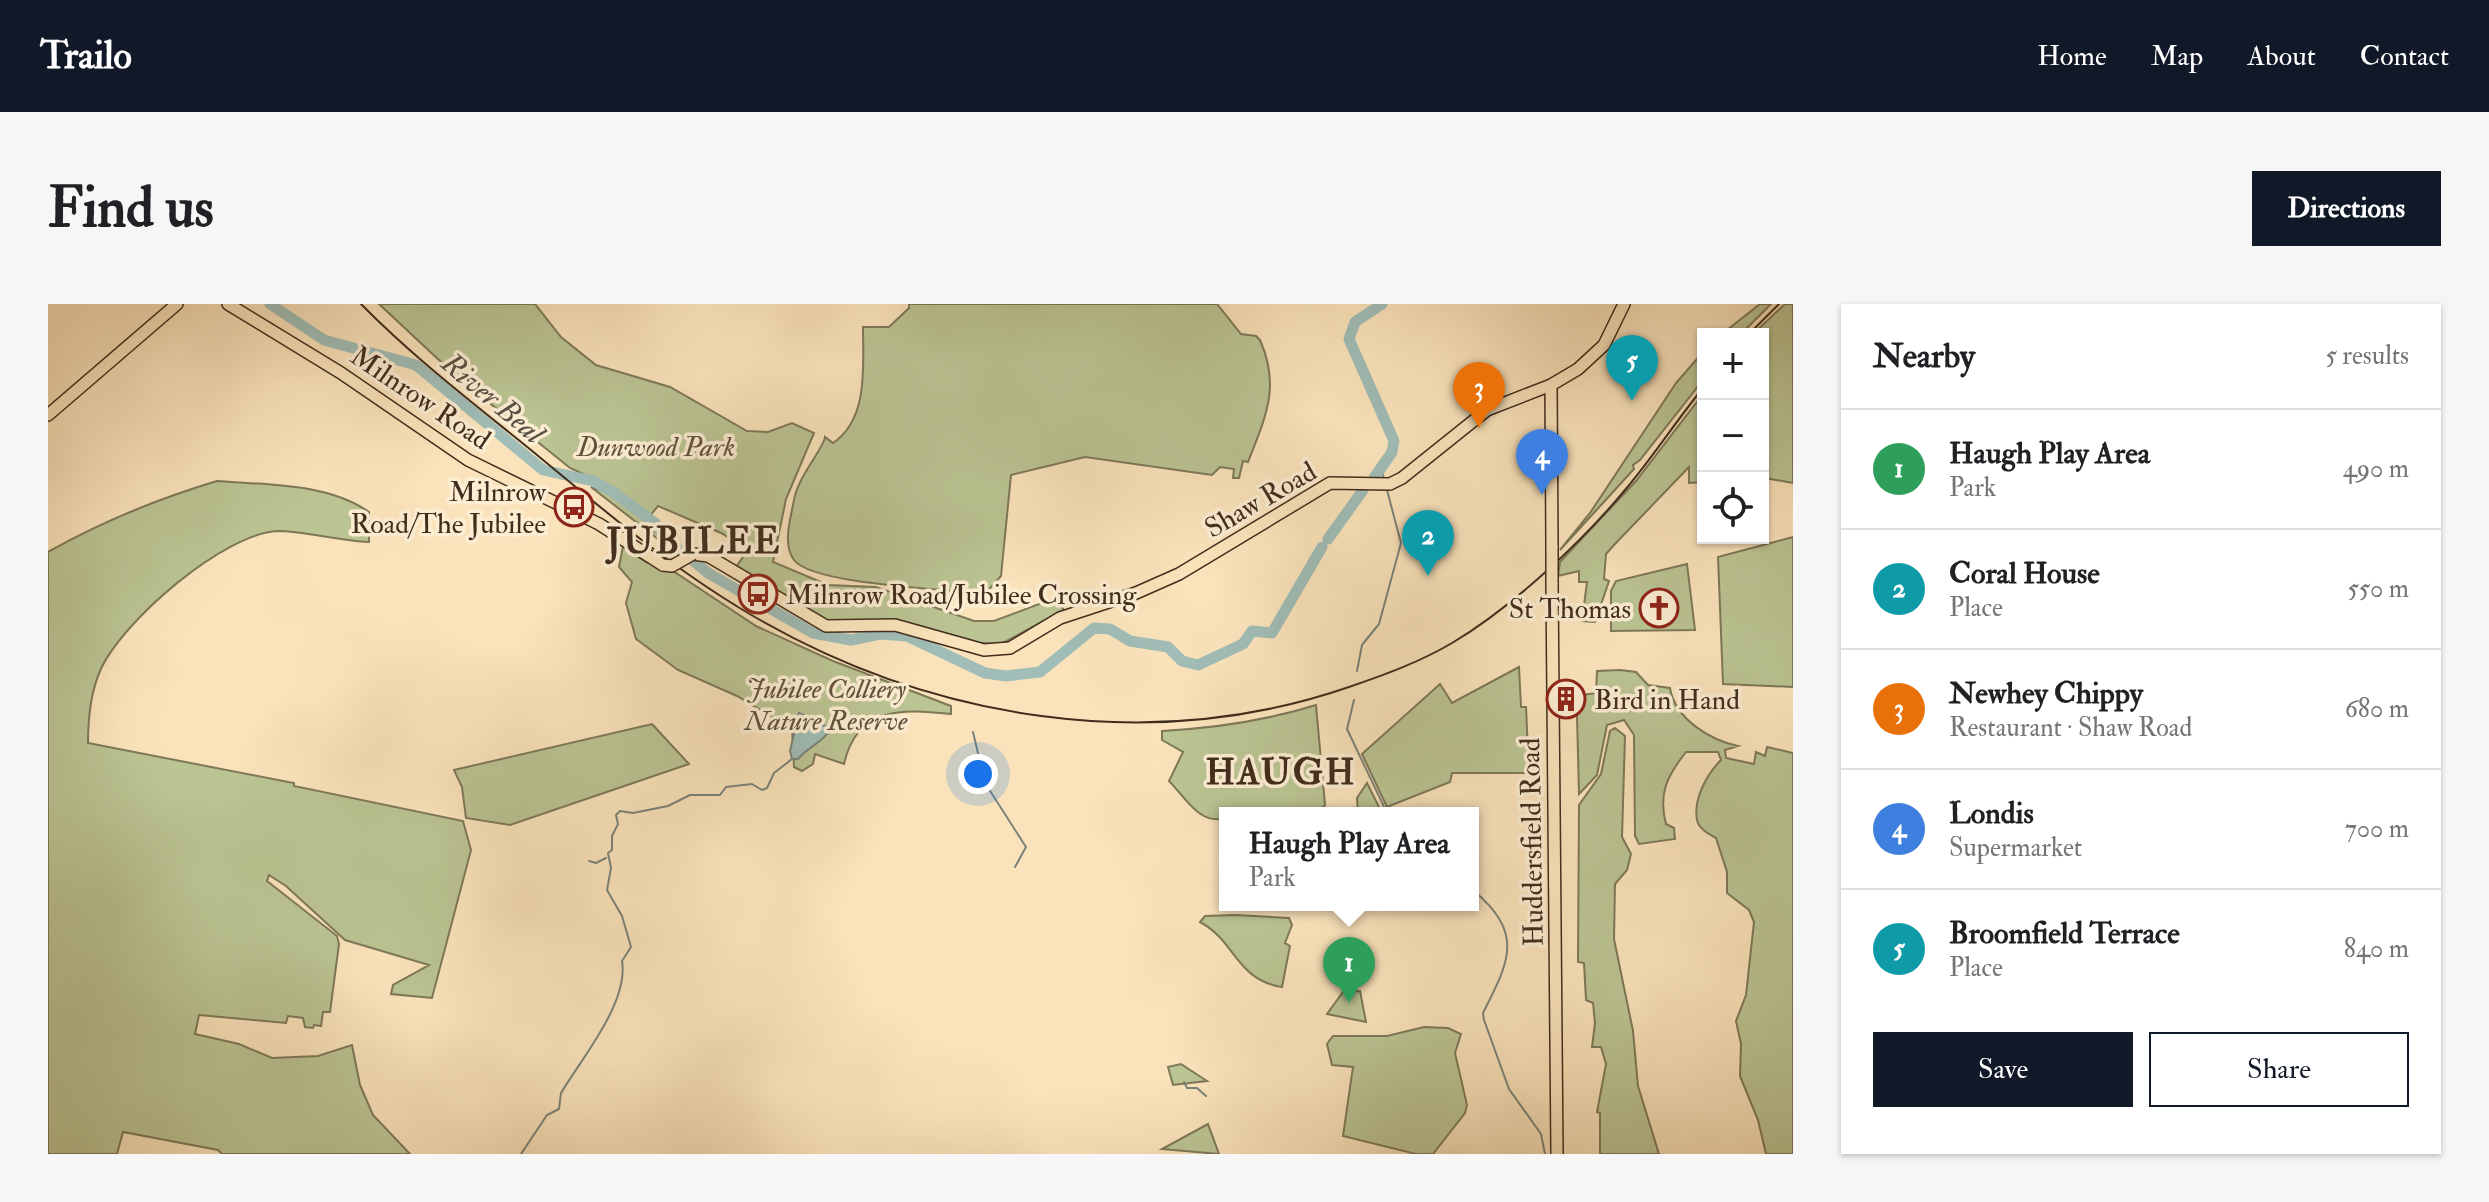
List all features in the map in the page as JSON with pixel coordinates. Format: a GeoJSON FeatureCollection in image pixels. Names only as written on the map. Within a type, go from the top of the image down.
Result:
{"type":"FeatureCollection","features":[{"type":"Feature","properties":{"kind":"main road"},"geometry":{"type":"LineString","coordinates":[[48,415],[177,304]]}},
{"type":"Feature","properties":{"kind":"main road","name":"Milnrow Road"},"geometry":{"type":"LineString","coordinates":[[228,304],[341,373],[468,460],[599,524],[663,565],[672,566],[693,554],[708,556],[826,626],[895,625],[984,650]]}},
{"type":"Feature","properties":{"kind":"main road","name":"Shaw Road"},"geometry":{"type":"LineString","coordinates":[[984,650],[1010,648],[1060,618],[1136,593],[1179,574],[1330,483],[1390,484],[1487,410],[1551,385],[1578,369],[1604,345],[1624,304]]}},
{"type":"Feature","properties":{"kind":"main road","name":"Huddersfield Road"},"geometry":{"type":"LineString","coordinates":[[1551,385],[1557,1154]]}},
{"type":"Feature","properties":{"kind":"green space","name":"Dunwood Park"},"geometry":{"type":"Polygon","coordinates":[[[379,304],[535,304],[561,337],[596,365],[670,387],[747,431],[768,432],[792,423],[814,433],[786,499],[773,562],[828,585],[876,587],[974,621],[994,621],[1055,598],[1064,610],[1001,644],[980,643],[902,621],[830,625],[736,567],[748,550],[721,533],[658,506],[650,516],[609,486],[570,468],[456,376],[379,304]]]}},
{"type":"Feature","properties":{"kind":"green space"},"geometry":{"type":"Polygon","coordinates":[[[909,304],[1217,304],[1241,334],[1256,336],[1260,340],[1266,357],[1270,388],[1268,402],[1248,462],[1243,461],[1239,478],[1233,478],[1234,469],[1220,467],[1212,475],[1085,457],[1011,475],[1001,576],[985,594],[853,580],[806,568],[790,554],[788,538],[796,491],[825,437],[833,443],[845,433],[853,420],[862,390],[863,327],[889,327],[909,308],[909,304]]]}},
{"type":"Feature","properties":{"kind":"green space"},"geometry":{"type":"Polygon","coordinates":[[[1760,304],[1771,304],[1747,328],[1730,328],[1760,304]]]}},
{"type":"Feature","properties":{"kind":"green space"},"geometry":{"type":"Polygon","coordinates":[[[1785,304],[1793,304],[1793,483],[1769,479],[1769,328],[1759,328],[1785,304]]]}},
{"type":"Feature","properties":{"kind":"green space"},"geometry":{"type":"Polygon","coordinates":[[[1697,359],[1697,388],[1633,465],[1634,469],[1560,550],[1590,513],[1676,383],[1697,359]]]}},
{"type":"Feature","properties":{"kind":"green space"},"geometry":{"type":"Polygon","coordinates":[[[1697,402],[1697,482],[1689,483],[1689,467],[1606,554],[1604,579],[1609,581],[1595,622],[1582,621],[1587,582],[1579,582],[1579,571],[1558,576],[1560,562],[1636,481],[1697,402]]]}},
{"type":"Feature","properties":{"kind":"green space"},"geometry":{"type":"Polygon","coordinates":[[[217,481],[296,487],[335,495],[369,512],[369,542],[278,531],[230,547],[203,563],[151,606],[111,651],[94,688],[88,743],[294,783],[294,786],[463,821],[471,850],[432,998],[391,994],[393,985],[429,965],[345,940],[286,886],[269,875],[267,881],[337,936],[339,944],[330,1012],[323,1012],[321,1026],[314,1025],[313,1028],[305,1027],[303,1018],[288,1016],[286,1023],[199,1015],[195,1034],[239,1044],[272,1058],[318,1056],[352,1045],[360,1085],[373,1115],[410,1154],[222,1154],[218,1150],[123,1132],[117,1154],[48,1154],[48,552],[131,512],[217,481]]]}},
{"type":"Feature","properties":{"kind":"green space"},"geometry":{"type":"Polygon","coordinates":[[[591,487],[627,505],[676,553],[591,487]]]}},
{"type":"Feature","properties":{"kind":"green space"},"geometry":{"type":"Polygon","coordinates":[[[1793,537],[1793,687],[1723,684],[1718,557],[1793,537]]]}},
{"type":"Feature","properties":{"kind":"green space","name":"Jubilee Colliery Nature Reserve"},"geometry":{"type":"Polygon","coordinates":[[[623,546],[646,562],[673,571],[756,626],[833,661],[951,706],[951,714],[899,712],[884,715],[859,731],[850,745],[844,764],[815,754],[813,764],[802,771],[794,767],[792,729],[737,696],[678,670],[636,639],[626,603],[632,582],[619,567],[623,546]]]}},
{"type":"Feature","properties":{"kind":"green space"},"geometry":{"type":"Polygon","coordinates":[[[1687,564],[1695,630],[1611,631],[1611,591],[1616,581],[1687,564]]]}},
{"type":"Feature","properties":{"kind":"green space"},"geometry":{"type":"Polygon","coordinates":[[[1519,667],[1521,707],[1526,707],[1529,773],[1452,773],[1450,782],[1387,807],[1362,754],[1440,684],[1452,703],[1519,667]]]}},
{"type":"Feature","properties":{"kind":"green space"},"geometry":{"type":"Polygon","coordinates":[[[1597,671],[1636,672],[1648,685],[1670,688],[1679,709],[1695,726],[1716,739],[1738,746],[1725,750],[1726,758],[1754,764],[1756,752],[1765,756],[1767,747],[1793,753],[1793,1154],[1766,1154],[1758,1120],[1740,1076],[1741,1044],[1736,1021],[1746,995],[1754,922],[1749,910],[1727,893],[1727,872],[1716,838],[1700,826],[1696,812],[1702,787],[1721,760],[1718,752],[1686,752],[1669,777],[1663,803],[1666,824],[1674,828],[1675,839],[1639,844],[1635,836],[1634,735],[1624,720],[1607,725],[1597,775],[1579,794],[1577,716],[1583,695],[1596,693],[1597,671]]]}},
{"type":"Feature","properties":{"kind":"green space"},"geometry":{"type":"Polygon","coordinates":[[[1316,705],[1323,807],[1219,807],[1219,819],[1208,818],[1169,781],[1183,752],[1162,740],[1162,731],[1240,723],[1316,705]]]}},
{"type":"Feature","properties":{"kind":"green space"},"geometry":{"type":"Polygon","coordinates":[[[652,724],[689,764],[510,825],[466,818],[462,787],[454,770],[652,724]]]}},
{"type":"Feature","properties":{"kind":"green space"},"geometry":{"type":"Polygon","coordinates":[[[1615,728],[1625,736],[1622,837],[1631,854],[1627,870],[1615,884],[1614,939],[1633,1031],[1638,1086],[1659,1154],[1600,1154],[1600,1113],[1597,1112],[1606,1064],[1601,1047],[1592,1047],[1595,1023],[1593,1003],[1586,1000],[1584,963],[1578,962],[1579,805],[1601,774],[1610,731],[1615,728]]]}},
{"type":"Feature","properties":{"kind":"green space"},"geometry":{"type":"Polygon","coordinates":[[[1367,783],[1379,807],[1358,807],[1357,798],[1367,783]]]}},
{"type":"Feature","properties":{"kind":"green space"},"geometry":{"type":"Polygon","coordinates":[[[1205,916],[1289,918],[1292,925],[1285,943],[1290,946],[1282,987],[1255,977],[1222,939],[1200,922],[1205,916]]]}},
{"type":"Feature","properties":{"kind":"green space"},"geometry":{"type":"Polygon","coordinates":[[[1360,991],[1366,1022],[1327,1014],[1343,992],[1360,991]]]}},
{"type":"Feature","properties":{"kind":"green space"},"geometry":{"type":"Polygon","coordinates":[[[1424,1027],[1448,1028],[1461,1034],[1455,1053],[1467,1105],[1465,1113],[1433,1154],[1416,1154],[1343,1136],[1353,1067],[1332,1065],[1327,1044],[1333,1036],[1387,1036],[1424,1027]]]}},
{"type":"Feature","properties":{"kind":"green space"},"geometry":{"type":"Polygon","coordinates":[[[1181,1064],[1207,1081],[1173,1085],[1168,1067],[1181,1064]]]}},
{"type":"Feature","properties":{"kind":"green space"},"geometry":{"type":"Polygon","coordinates":[[[1208,1124],[1219,1154],[1162,1149],[1208,1124]]]}},
{"type":"Feature","properties":{"kind":"water"},"geometry":{"type":"Polygon","coordinates":[[[799,713],[831,729],[798,759],[792,759],[790,751],[799,713]]]}},
{"type":"Feature","properties":{"kind":"waterway","name":"River Beal"},"geometry":{"type":"LineString","coordinates":[[270,304],[324,340],[416,365],[543,470],[593,481],[613,492],[655,523],[665,537],[708,573],[813,633],[851,640],[880,634],[907,636],[985,673],[1006,676],[1040,672],[1094,628],[1110,629],[1130,641],[1168,647],[1182,661],[1198,665],[1243,644],[1252,631],[1272,633],[1322,547]]}},
{"type":"Feature","properties":{"kind":"waterway","name":"River Beal"},"geometry":{"type":"LineString","coordinates":[[1374,478],[1392,452],[1394,441],[1349,339],[1355,322],[1382,304]]}},
{"type":"Feature","properties":{"kind":"waterway","name":"River Beal"},"geometry":{"type":"LineString","coordinates":[[1380,467],[1384,478]]}},
{"type":"Feature","properties":{"kind":"waterway","name":"River Beal"},"geometry":{"type":"LineString","coordinates":[[1328,539],[1363,490]]}},
{"type":"Feature","properties":{"kind":"waterway"},"geometry":{"type":"LineString","coordinates":[[1357,671],[1362,645],[1379,624],[1401,543],[1387,490]]}},
{"type":"Feature","properties":{"kind":"waterway"},"geometry":{"type":"LineString","coordinates":[[1354,700],[1347,729],[1384,807]]}},
{"type":"Feature","properties":{"kind":"waterway"},"geometry":{"type":"LineString","coordinates":[[973,732],[985,783],[1026,847],[1015,867]]}},
{"type":"Feature","properties":{"kind":"waterway"},"geometry":{"type":"LineString","coordinates":[[521,1154],[547,1115],[559,1109],[561,1093],[602,1029],[618,994],[622,961],[631,947],[622,916],[607,890],[611,868],[608,853],[612,850],[612,836],[618,824],[616,815],[620,811],[633,813],[668,806],[690,795],[720,795],[726,787],[752,784],[762,790],[767,788],[774,773],[792,759]]}},
{"type":"Feature","properties":{"kind":"waterway"},"geometry":{"type":"LineString","coordinates":[[589,861],[596,863],[606,858]]}},
{"type":"Feature","properties":{"kind":"waterway"},"geometry":{"type":"LineString","coordinates":[[1479,896],[1500,920],[1507,948],[1500,978],[1483,1013],[1484,1020],[1509,1089],[1541,1134],[1545,1154]]}},
{"type":"Feature","properties":{"kind":"waterway"},"geometry":{"type":"LineString","coordinates":[[1184,1082],[1187,1088],[1197,1088],[1206,1096]]}},
{"type":"Feature","properties":{"kind":"tram line"},"geometry":{"type":"LineString","coordinates":[[361,304],[401,343],[610,515],[664,557],[748,613],[818,650],[890,679],[965,702],[1041,716],[1119,722],[1196,720],[1273,708],[1375,678],[1452,643],[1498,612],[1588,531],[1635,477],[1697,396]]}},
{"type":"Feature","properties":{"kind":"tram line"},"geometry":{"type":"LineString","coordinates":[[1755,328],[1779,304]]}},
{"type":"Feature","properties":{"kind":"place","name":"Broomfield Terrace"},"geometry":{"type":"Point","coordinates":[1632,401]}},
{"type":"Feature","properties":{"kind":"place","name":"Newhey Chippy"},"geometry":{"type":"Point","coordinates":[1479,428]}},
{"type":"Feature","properties":{"kind":"place","name":"Londis"},"geometry":{"type":"Point","coordinates":[1542,495]}},
{"type":"Feature","properties":{"kind":"place","name":"Milnrow Road/The Jubilee"},"geometry":{"type":"Point","coordinates":[574,507]}},
{"type":"Feature","properties":{"kind":"place","name":"Coral House"},"geometry":{"type":"Point","coordinates":[1428,576]}},
{"type":"Feature","properties":{"kind":"place","name":"Milnrow Road/Jubilee Crossing"},"geometry":{"type":"Point","coordinates":[758,594]}},
{"type":"Feature","properties":{"kind":"place","name":"St Thomas"},"geometry":{"type":"Point","coordinates":[1659,608]}},
{"type":"Feature","properties":{"kind":"place","name":"Bird in Hand"},"geometry":{"type":"Point","coordinates":[1566,699]}},
{"type":"Feature","properties":{"kind":"place","name":"Haugh Play Area"},"geometry":{"type":"Point","coordinates":[1349,1003]}},
{"type":"Feature","properties":{"kind":"district","name":"JUBILEE"},"geometry":{"type":"Point","coordinates":[694,540]}},
{"type":"Feature","properties":{"kind":"district","name":"HAUGH"},"geometry":{"type":"Point","coordinates":[1281,771]}}]}
